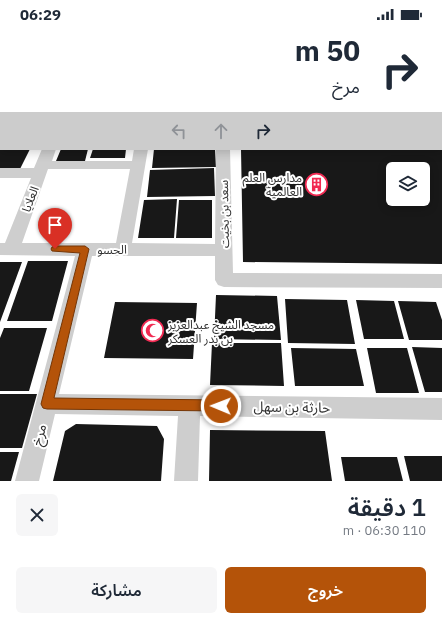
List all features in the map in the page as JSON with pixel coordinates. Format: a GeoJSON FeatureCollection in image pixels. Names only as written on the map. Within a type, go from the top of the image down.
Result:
{"type":"FeatureCollection","features":[{"type":"Feature","properties":{"kind":"street","name":"العلايا"},"geometry":{"type":"LineString","coordinates":[[5,249],[42,169],[49,150]]}},
{"type":"Feature","properties":{"kind":"street"},"geometry":{"type":"LineString","coordinates":[[123,250],[141,150]]}},
{"type":"Feature","properties":{"kind":"street","name":"سعد بن بخيت"},"geometry":{"type":"LineString","coordinates":[[223,150],[224,280],[442,281]]}},
{"type":"Feature","properties":{"kind":"street"},"geometry":{"type":"LineString","coordinates":[[0,174],[42,169],[138,165]]}},
{"type":"Feature","properties":{"kind":"street","name":"الحسو"},"geometry":{"type":"LineString","coordinates":[[5,249],[224,250]]}},
{"type":"Feature","properties":{"kind":"street","name":"مرخ"},"geometry":{"type":"LineString","coordinates":[[28,481],[85,249]]}},
{"type":"Feature","properties":{"kind":"street","name":"حارثة بن سهل"},"geometry":{"type":"LineString","coordinates":[[47,404],[442,409]]}},
{"type":"Feature","properties":{"kind":"street"},"geometry":{"type":"LineString","coordinates":[[186,481],[189,406]]}},
{"type":"Feature","properties":{"kind":"building"},"geometry":{"type":"Polygon","coordinates":[[[0,150],[30,150],[20,169],[0,169],[0,150]]]}},
{"type":"Feature","properties":{"kind":"building"},"geometry":{"type":"Polygon","coordinates":[[[61,150],[88,150],[85,161],[56,161],[61,150]]]}},
{"type":"Feature","properties":{"kind":"building"},"geometry":{"type":"Polygon","coordinates":[[[93,150],[126,150],[125,158],[90,158],[93,150]]]}},
{"type":"Feature","properties":{"kind":"building"},"geometry":{"type":"Polygon","coordinates":[[[154,150],[215,150],[216,167],[152,168],[154,150]]]}},
{"type":"Feature","properties":{"kind":"building","name":"مدارس العلم العالمية"},"geometry":{"type":"Polygon","coordinates":[[[241,150],[442,150],[442,264],[243,262],[241,150]]]}},
{"type":"Feature","properties":{"kind":"building"},"geometry":{"type":"Polygon","coordinates":[[[214,168],[215,196],[147,197],[150,170],[214,168]]]}},
{"type":"Feature","properties":{"kind":"building"},"geometry":{"type":"Polygon","coordinates":[[[177,199],[174,238],[138,238],[144,200],[177,199]]]}},
{"type":"Feature","properties":{"kind":"building"},"geometry":{"type":"Polygon","coordinates":[[[179,200],[212,200],[212,238],[176,238],[179,200]]]}},
{"type":"Feature","properties":{"kind":"building"},"geometry":{"type":"Polygon","coordinates":[[[28,261],[68,261],[52,321],[7,321],[28,261]]]}},
{"type":"Feature","properties":{"kind":"building"},"geometry":{"type":"Polygon","coordinates":[[[0,262],[22,262],[0,322],[0,262]]]}},
{"type":"Feature","properties":{"kind":"building"},"geometry":{"type":"Polygon","coordinates":[[[216,295],[277,296],[281,340],[214,339],[216,295]]]}},
{"type":"Feature","properties":{"kind":"building"},"geometry":{"type":"Polygon","coordinates":[[[285,299],[347,300],[355,344],[288,343],[285,299]]]}},
{"type":"Feature","properties":{"kind":"building"},"geometry":{"type":"Polygon","coordinates":[[[356,300],[394,301],[404,339],[364,339],[356,300]]]}},
{"type":"Feature","properties":{"kind":"building"},"geometry":{"type":"Polygon","coordinates":[[[398,301],[436,302],[442,320],[442,340],[409,340],[398,301]]]}},
{"type":"Feature","properties":{"kind":"building","name":"مسجد الشيخ عبدالعزيز بن بدر العسكر"},"geometry":{"type":"Polygon","coordinates":[[[115,302],[197,303],[193,359],[104,358],[115,302]]]}},
{"type":"Feature","properties":{"kind":"building"},"geometry":{"type":"Polygon","coordinates":[[[4,328],[47,328],[29,391],[0,391],[0,338],[4,328]]]}},
{"type":"Feature","properties":{"kind":"building"},"geometry":{"type":"Polygon","coordinates":[[[212,343],[281,343],[284,386],[210,385],[212,343]]]}},
{"type":"Feature","properties":{"kind":"building"},"geometry":{"type":"Polygon","coordinates":[[[412,347],[442,348],[442,392],[425,392],[412,347]]]}},
{"type":"Feature","properties":{"kind":"building"},"geometry":{"type":"Polygon","coordinates":[[[291,348],[356,349],[364,386],[295,386],[291,348]]]}},
{"type":"Feature","properties":{"kind":"building"},"geometry":{"type":"Polygon","coordinates":[[[367,348],[407,348],[419,393],[376,393],[367,348]]]}},
{"type":"Feature","properties":{"kind":"building"},"geometry":{"type":"Polygon","coordinates":[[[0,394],[37,394],[22,448],[0,448],[0,394]]]}},
{"type":"Feature","properties":{"kind":"building"},"geometry":{"type":"Polygon","coordinates":[[[76,424],[157,426],[164,439],[161,481],[53,481],[65,431],[76,424]]]}},
{"type":"Feature","properties":{"kind":"building"},"geometry":{"type":"Polygon","coordinates":[[[210,430],[325,431],[332,481],[209,481],[210,430]]]}},
{"type":"Feature","properties":{"kind":"building"},"geometry":{"type":"Polygon","coordinates":[[[0,452],[19,452],[11,481],[0,481],[0,452]]]}},
{"type":"Feature","properties":{"kind":"building"},"geometry":{"type":"Polygon","coordinates":[[[404,456],[442,456],[442,481],[410,481],[404,456]]]}},
{"type":"Feature","properties":{"kind":"building"},"geometry":{"type":"Polygon","coordinates":[[[341,457],[397,457],[403,481],[345,481],[341,457]]]}},
{"type":"Feature","properties":{"kind":"place","name":"مدارس العلم العالمية"},"geometry":{"type":"Point","coordinates":[317,184]}},
{"type":"Feature","properties":{"kind":"place","name":"مسجد الشيخ عبدالعزيز بن بدر العسكر"},"geometry":{"type":"Point","coordinates":[152,331]}},
{"type":"Feature","properties":{"kind":"route"},"geometry":{"type":"LineString","coordinates":[[55,249],[85,249],[47,404],[221,406]]}}]}
